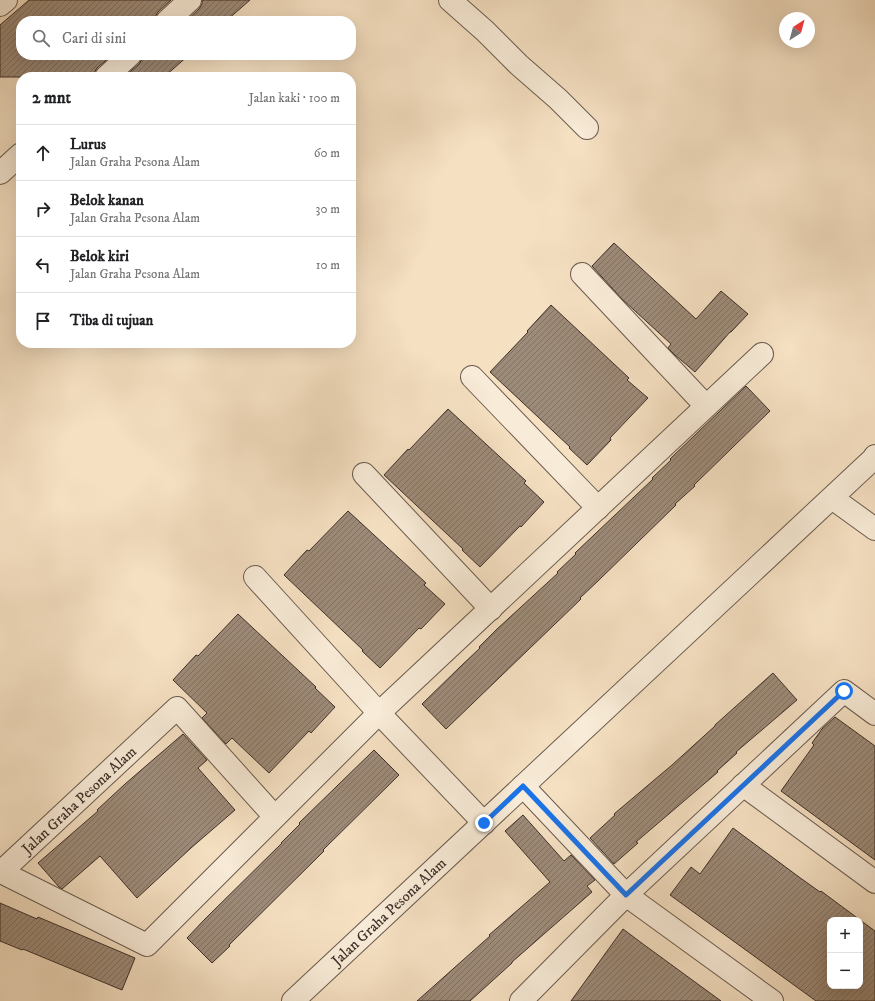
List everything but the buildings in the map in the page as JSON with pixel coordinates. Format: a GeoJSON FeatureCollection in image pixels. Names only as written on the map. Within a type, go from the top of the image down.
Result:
{"type":"FeatureCollection","features":[{"type":"Feature","properties":{"kind":"street"},"geometry":{"type":"LineString","coordinates":[[0,5],[6,0]]}},
{"type":"Feature","properties":{"kind":"street"},"geometry":{"type":"LineString","coordinates":[[172,16],[190,0]]}},
{"type":"Feature","properties":{"kind":"street"},"geometry":{"type":"LineString","coordinates":[[450,0],[485,30],[519,65],[558,99],[587,128]]}},
{"type":"Feature","properties":{"kind":"street"},"geometry":{"type":"LineString","coordinates":[[111,72],[125,60]]}},
{"type":"Feature","properties":{"kind":"street"},"geometry":{"type":"LineString","coordinates":[[0,173],[16,159]]}},
{"type":"Feature","properties":{"kind":"street"},"geometry":{"type":"LineString","coordinates":[[582,274],[706,406]]}},
{"type":"Feature","properties":{"kind":"street","name":"Jalan Graha Pesona Alam"},"geometry":{"type":"LineString","coordinates":[[275,817],[177,708],[1,872],[147,945],[275,817],[379,713],[762,354]]}},
{"type":"Feature","properties":{"kind":"street"},"geometry":{"type":"LineString","coordinates":[[472,377],[598,508]]}},
{"type":"Feature","properties":{"kind":"street","name":"Jalan Graha Pesona Alam"},"geometry":{"type":"LineString","coordinates":[[294,1001],[832,498],[875,456]]}},
{"type":"Feature","properties":{"kind":"street"},"geometry":{"type":"LineString","coordinates":[[364,474],[491,609]]}},
{"type":"Feature","properties":{"kind":"street"},"geometry":{"type":"LineString","coordinates":[[832,498],[875,529]]}},
{"type":"Feature","properties":{"kind":"street"},"geometry":{"type":"LineString","coordinates":[[255,577],[379,713],[484,823]]}},
{"type":"Feature","properties":{"kind":"street"},"geometry":{"type":"LineString","coordinates":[[521,1001],[626,895],[844,691],[875,714]]}},
{"type":"Feature","properties":{"kind":"street"},"geometry":{"type":"LineString","coordinates":[[743,785],[875,882]]}},
{"type":"Feature","properties":{"kind":"street"},"geometry":{"type":"LineString","coordinates":[[523,786],[626,895],[772,1001]]}},
{"type":"Feature","properties":{"kind":"route"},"geometry":{"type":"LineString","coordinates":[[484,823],[523,786],[626,895],[844,691]]}}]}
